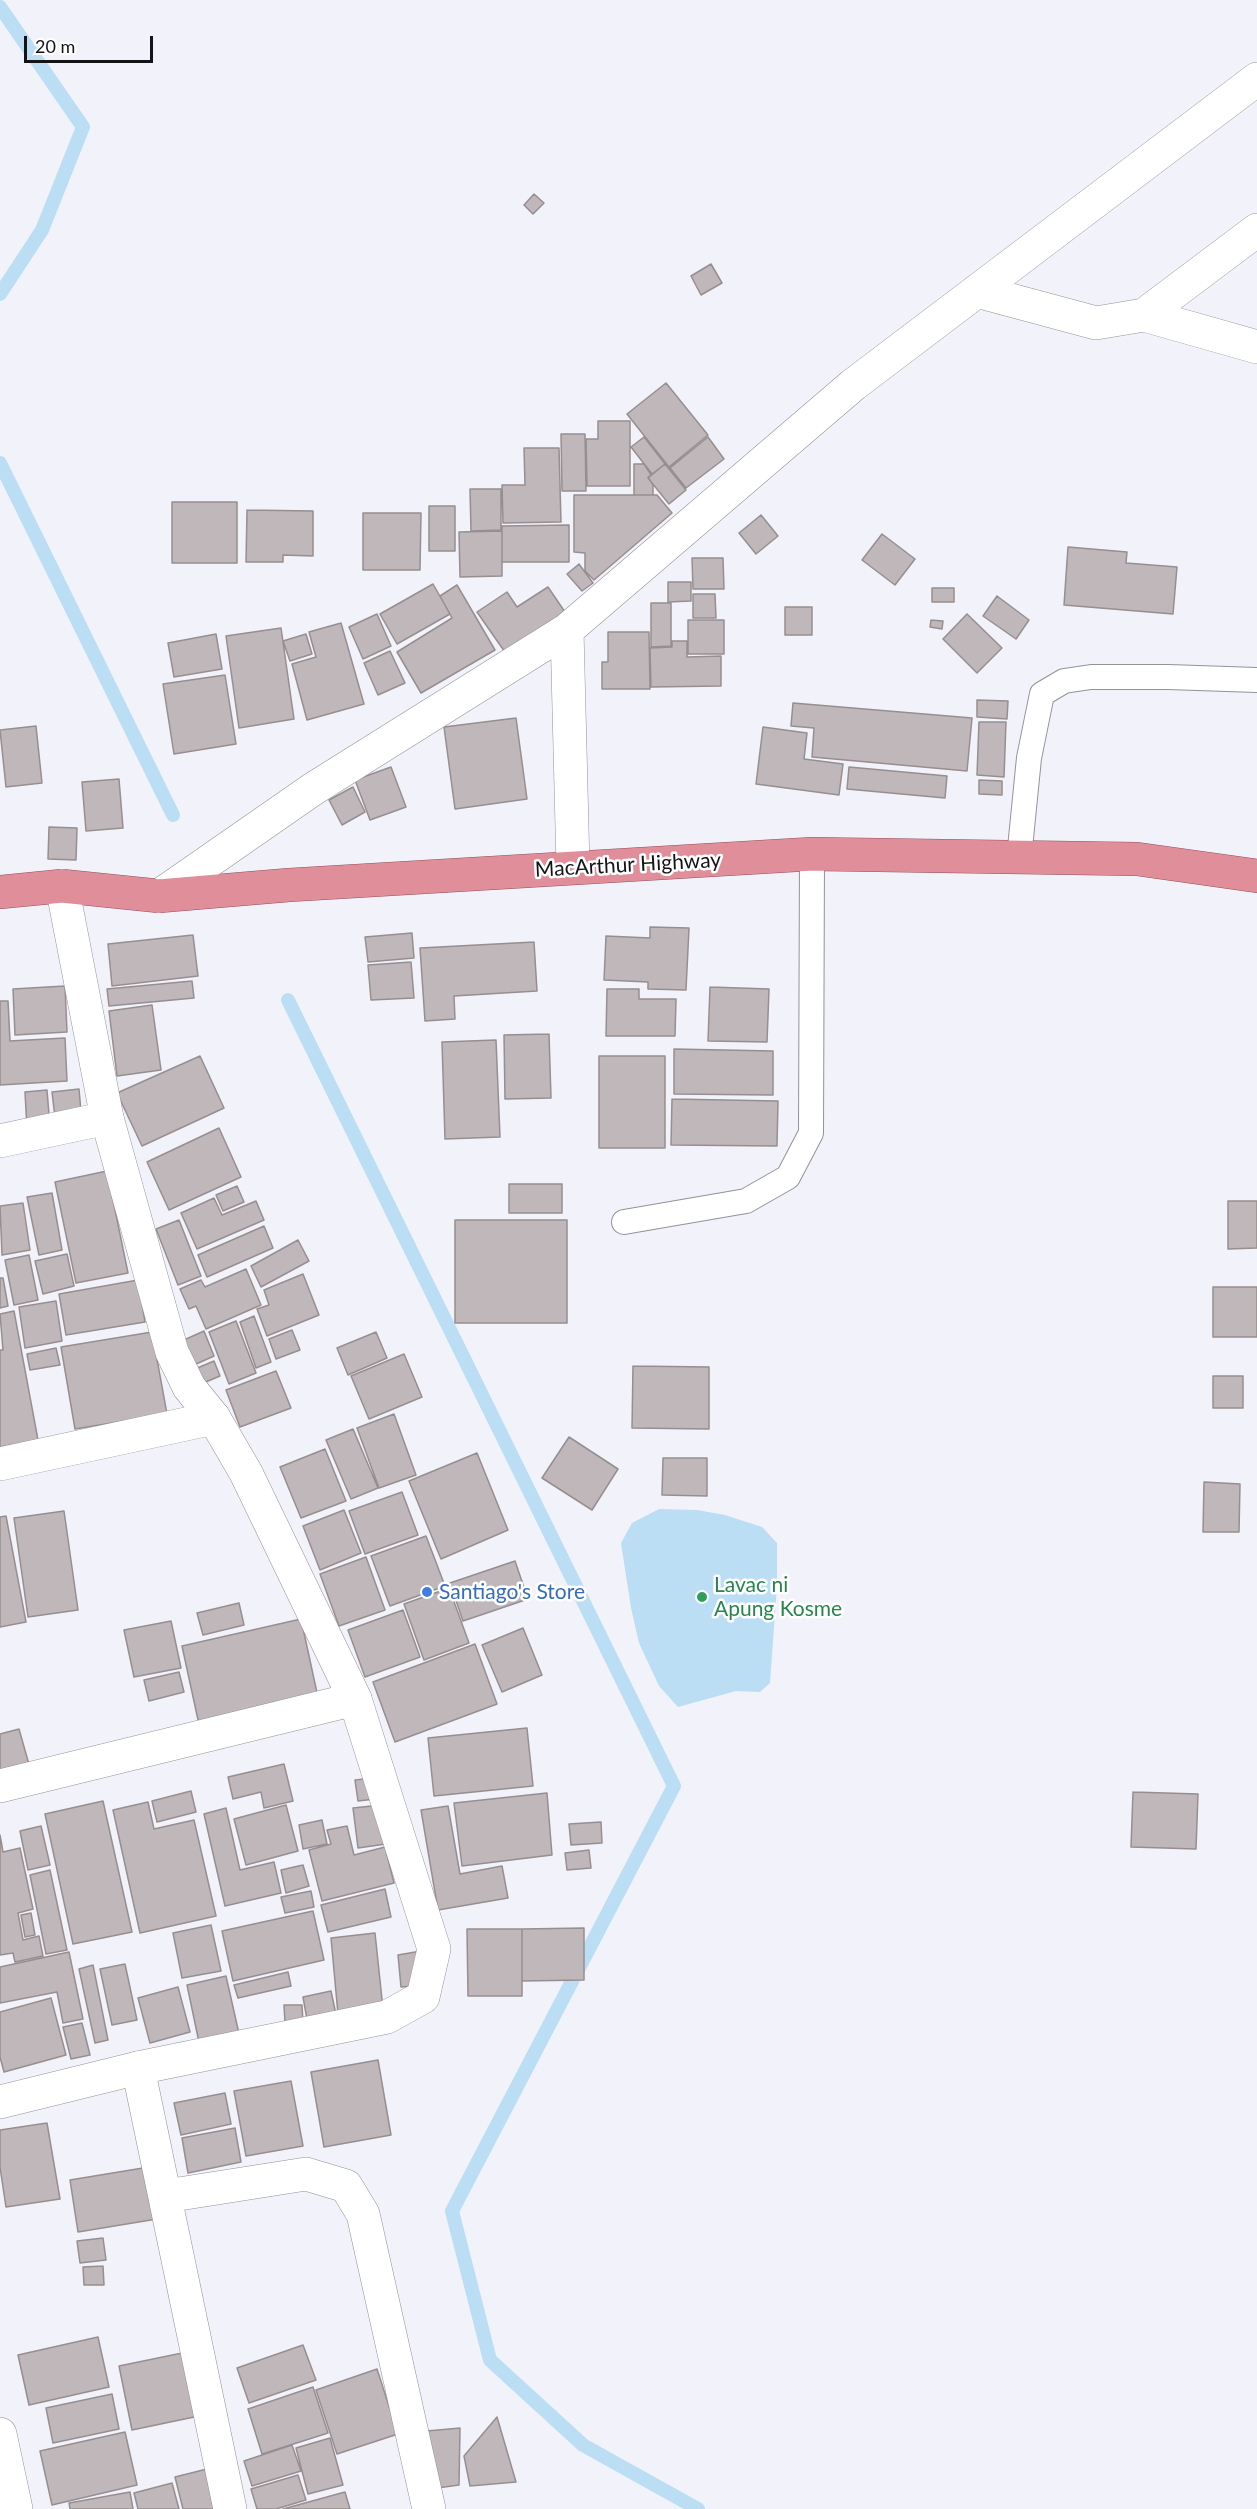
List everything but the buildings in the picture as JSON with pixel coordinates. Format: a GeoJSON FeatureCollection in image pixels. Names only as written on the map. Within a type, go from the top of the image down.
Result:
{"type":"FeatureCollection","features":[{"type":"Feature","properties":{"kind":"highway","name":"MacArthur Highway"},"geometry":{"type":"LineString","coordinates":[[0,892],[62,886],[159,896],[289,885],[812,854],[1137,859],[1257,876]]}},
{"type":"Feature","properties":{"kind":"street"},"geometry":{"type":"LineString","coordinates":[[159,896],[313,789],[567,630],[853,385],[1257,79]]}},
{"type":"Feature","properties":{"kind":"street"},"geometry":{"type":"LineString","coordinates":[[1144,315],[1257,230]]}},
{"type":"Feature","properties":{"kind":"street"},"geometry":{"type":"LineString","coordinates":[[977,291],[1096,323],[1144,315],[1257,347]]}},
{"type":"Feature","properties":{"kind":"street"},"geometry":{"type":"LineString","coordinates":[[567,630],[573,867]]}},
{"type":"Feature","properties":{"kind":"street"},"geometry":{"type":"LineString","coordinates":[[0,2102],[138,2068],[387,2017],[423,1997],[434,1949],[355,1699],[246,1473],[214,1418],[189,1387],[172,1352],[107,1118],[62,886]]}},
{"type":"Feature","properties":{"kind":"street"},"geometry":{"type":"LineString","coordinates":[[0,1141],[107,1118]]}},
{"type":"Feature","properties":{"kind":"street"},"geometry":{"type":"LineString","coordinates":[[0,1464],[214,1418]]}},
{"type":"Feature","properties":{"kind":"street"},"geometry":{"type":"LineString","coordinates":[[0,1786],[355,1699]]}},
{"type":"Feature","properties":{"kind":"street"},"geometry":{"type":"LineString","coordinates":[[138,2068],[230,2509]]}},
{"type":"Feature","properties":{"kind":"street"},"geometry":{"type":"LineString","coordinates":[[166,2196],[306,2174],[345,2186],[363,2214],[429,2509]]}},
{"type":"Feature","properties":{"kind":"street"},"geometry":{"type":"LineString","coordinates":[[0,2434],[16,2509]]}},
{"type":"Feature","properties":{"kind":"lane"},"geometry":{"type":"LineString","coordinates":[[1019,858],[1029,758],[1042,694],[1064,681],[1091,677],[1257,680]]}},
{"type":"Feature","properties":{"kind":"lane"},"geometry":{"type":"LineString","coordinates":[[624,1222],[746,1201],[788,1177],[811,1133],[812,854]]}},
{"type":"Feature","properties":{"kind":"water","name":"Lavac ni Apung Kosme"},"geometry":{"type":"Polygon","coordinates":[[[659,1509],[697,1510],[725,1515],[762,1527],[777,1543],[777,1586],[770,1683],[760,1692],[736,1691],[678,1707],[659,1686],[639,1643],[621,1543],[632,1523],[659,1509]]]}},
{"type":"Feature","properties":{"kind":"waterway"},"geometry":{"type":"LineString","coordinates":[[0,7],[83,127],[42,230],[0,294]]}},
{"type":"Feature","properties":{"kind":"waterway"},"geometry":{"type":"LineString","coordinates":[[0,463],[173,815]]}},
{"type":"Feature","properties":{"kind":"waterway"},"geometry":{"type":"LineString","coordinates":[[288,1000],[674,1786],[452,2211],[490,2360],[583,2445],[698,2509]]}},
{"type":"Feature","properties":{"kind":"place","name":"Santiago's Store"},"geometry":{"type":"Point","coordinates":[427,1592]}},
{"type":"Feature","properties":{"kind":"place","name":"Lavac ni Apung Kosme"},"geometry":{"type":"Point","coordinates":[702,1597]}}]}
